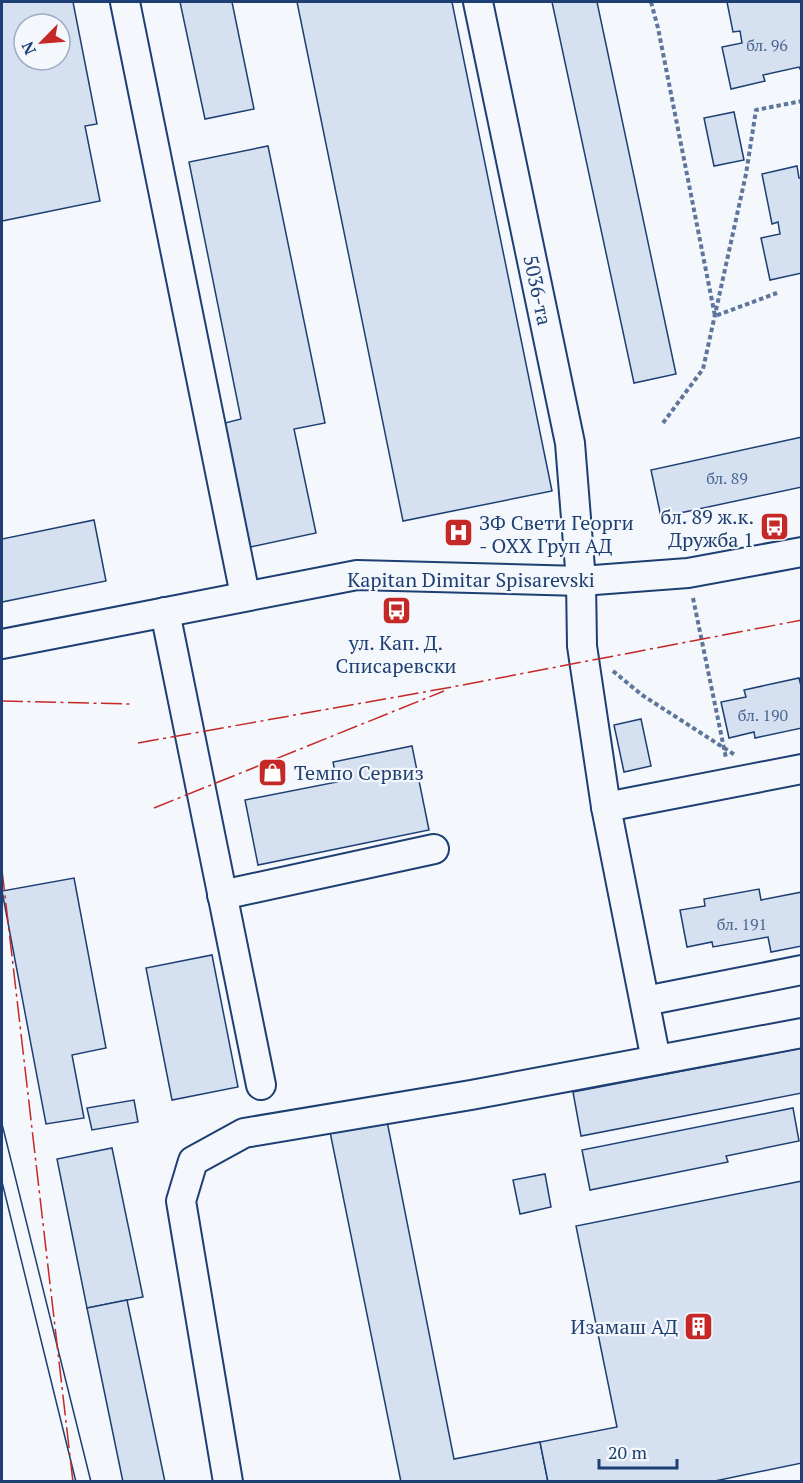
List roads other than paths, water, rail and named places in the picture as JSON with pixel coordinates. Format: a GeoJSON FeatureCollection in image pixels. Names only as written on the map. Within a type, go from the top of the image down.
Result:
{"type":"FeatureCollection","features":[{"type":"Feature","properties":{"kind":"street"},"geometry":{"type":"LineString","coordinates":[[125,2],[245,596]]}},
{"type":"Feature","properties":{"kind":"street","name":"5036-та"},"geometry":{"type":"LineString","coordinates":[[478,2],[570,442],[581,581],[582,646],[606,807],[656,1060]]}},
{"type":"Feature","properties":{"kind":"street","name":"Kapitan Dimitar Spisarevski"},"geometry":{"type":"LineString","coordinates":[[2,644],[357,575],[581,581],[688,573],[801,552]]}},
{"type":"Feature","properties":{"kind":"street"},"geometry":{"type":"LineString","coordinates":[[165,612],[261,1085]]}},
{"type":"Feature","properties":{"kind":"street"},"geometry":{"type":"LineString","coordinates":[[606,807],[801,769]]}},
{"type":"Feature","properties":{"kind":"street"},"geometry":{"type":"LineString","coordinates":[[222,896],[435,849]]}},
{"type":"Feature","properties":{"kind":"street"},"geometry":{"type":"LineString","coordinates":[[645,1001],[801,970]]}},
{"type":"Feature","properties":{"kind":"street"},"geometry":{"type":"LineString","coordinates":[[228,1482],[181,1202],[193,1161],[244,1133],[471,1095],[801,1033]]}},
{"type":"Feature","properties":{"kind":"tram line"},"geometry":{"type":"LineString","coordinates":[[2,1124],[91,1482]]}},
{"type":"Feature","properties":{"kind":"tram line"},"geometry":{"type":"LineString","coordinates":[[2,1182],[76,1482]]}},
{"type":"Feature","properties":{"kind":"place","name":"бл. 89 ж.к. Дружба 1"},"geometry":{"type":"Point","coordinates":[775,527]}},
{"type":"Feature","properties":{"kind":"place","name":"ЗФ Свети Георги - ОХХ Груп АД"},"geometry":{"type":"Point","coordinates":[458,533]}},
{"type":"Feature","properties":{"kind":"place","name":"ул. Кап. Д. Списаревски"},"geometry":{"type":"Point","coordinates":[396,611]}},
{"type":"Feature","properties":{"kind":"place","name":"Темпо Сервиз"},"geometry":{"type":"Point","coordinates":[273,772]}},
{"type":"Feature","properties":{"kind":"place","name":"Изамаш АД"},"geometry":{"type":"Point","coordinates":[699,1326]}}]}
